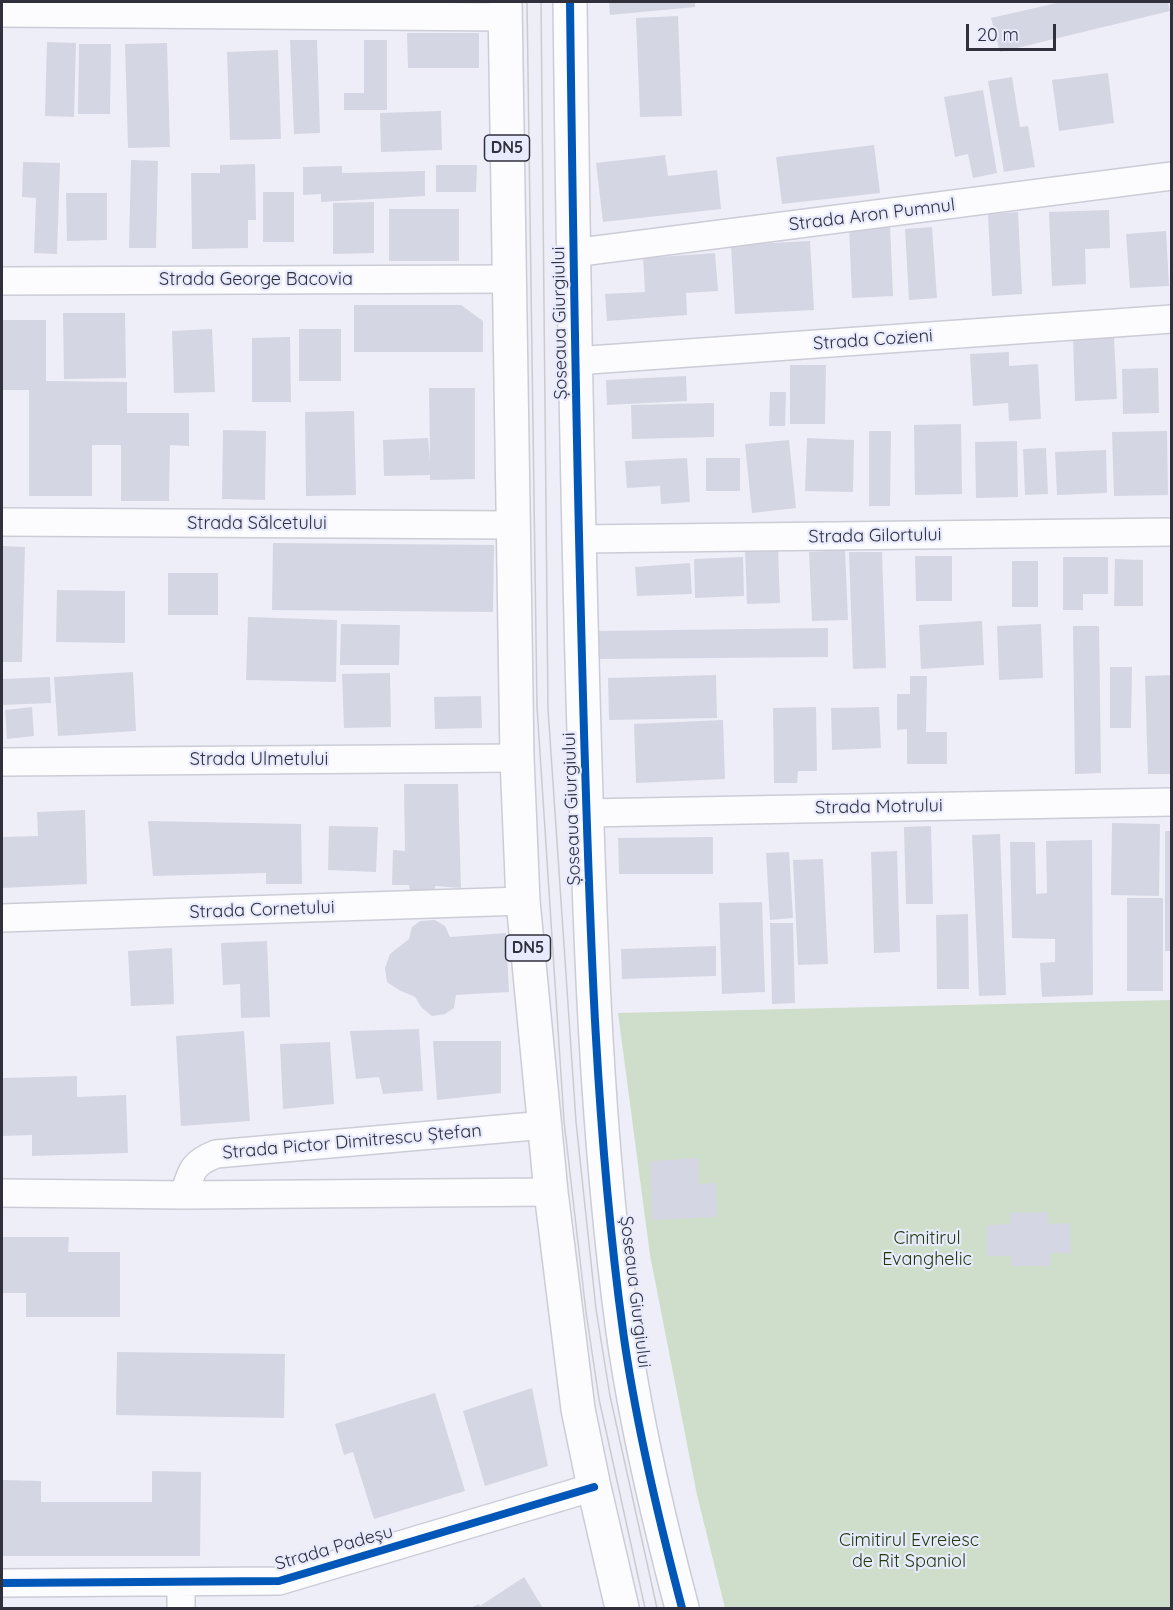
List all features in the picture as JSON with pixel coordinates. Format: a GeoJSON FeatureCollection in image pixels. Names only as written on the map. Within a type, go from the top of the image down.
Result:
{"type":"FeatureCollection","features":[{"type":"Feature","properties":{"kind":"main road","name":"Șoseaua Giurgiului"},"geometry":{"type":"LineString","coordinates":[[570,2],[575,361],[586,813],[602,1127],[615,1270],[625,1344],[645,1452],[682,1608]]}},
{"type":"Feature","properties":{"kind":"main road","name":"DN5"},"geometry":{"type":"LineString","coordinates":[[505,9],[512,525],[517,758],[523,901],[551,1192],[578,1409],[622,1608]]}},
{"type":"Feature","properties":{"kind":"street"},"geometry":{"type":"LineString","coordinates":[[2,13],[505,9]]}},
{"type":"Feature","properties":{"kind":"street","name":"Strada Aron Pumnul"},"geometry":{"type":"LineString","coordinates":[[573,253],[1172,176]]}},
{"type":"Feature","properties":{"kind":"street","name":"Strada George Bacovia"},"geometry":{"type":"LineString","coordinates":[[2,281],[510,279]]}},
{"type":"Feature","properties":{"kind":"street","name":"Strada Cozieni"},"geometry":{"type":"LineString","coordinates":[[575,361],[1172,319]]}},
{"type":"Feature","properties":{"kind":"street","name":"Strada Sălcetului"},"geometry":{"type":"LineString","coordinates":[[2,522],[512,525]]}},
{"type":"Feature","properties":{"kind":"street","name":"Strada Gilortului"},"geometry":{"type":"LineString","coordinates":[[579,539],[1172,532]]}},
{"type":"Feature","properties":{"kind":"street","name":"Strada Ulmetului"},"geometry":{"type":"LineString","coordinates":[[2,762],[517,758]]}},
{"type":"Feature","properties":{"kind":"street","name":"Strada Motrului"},"geometry":{"type":"LineString","coordinates":[[586,813],[1172,802]]}},
{"type":"Feature","properties":{"kind":"street","name":"Strada Cornetului"},"geometry":{"type":"LineString","coordinates":[[2,918],[523,901]]}},
{"type":"Feature","properties":{"kind":"street","name":"Strada Pictor Dimitrescu Ștefan"},"geometry":{"type":"LineString","coordinates":[[183,1195],[191,1171],[197,1163],[216,1154],[545,1125]]}},
{"type":"Feature","properties":{"kind":"street"},"geometry":{"type":"LineString","coordinates":[[2,1193],[183,1195],[551,1192]]}},
{"type":"Feature","properties":{"kind":"street","name":"Strada Padeșu"},"geometry":{"type":"LineString","coordinates":[[2,1583],[279,1581],[594,1487]]}},
{"type":"Feature","properties":{"kind":"street"},"geometry":{"type":"LineString","coordinates":[[181,1581],[181,1608]]}},
{"type":"Feature","properties":{"kind":"green space","name":"Cimitirul Evanghelic"},"geometry":{"type":"Polygon","coordinates":[[[1171,1000],[1171,1608],[725,1608],[697,1495],[650,1255],[618,1013],[1171,1000]]]}},
{"type":"Feature","properties":{"kind":"building"},"geometry":{"type":"Polygon","coordinates":[[[609,2],[695,2],[695,7],[610,15],[609,2]]]}},
{"type":"Feature","properties":{"kind":"building"},"geometry":{"type":"Polygon","coordinates":[[[1061,2],[1168,2],[1170,11],[1000,52],[991,18],[1061,2]]]}},
{"type":"Feature","properties":{"kind":"building"},"geometry":{"type":"Polygon","coordinates":[[[678,16],[682,116],[640,117],[636,18],[678,16]]]}},
{"type":"Feature","properties":{"kind":"building"},"geometry":{"type":"Polygon","coordinates":[[[407,33],[479,33],[479,68],[408,68],[407,33]]]}},
{"type":"Feature","properties":{"kind":"building"},"geometry":{"type":"Polygon","coordinates":[[[290,40],[317,40],[320,133],[294,134],[290,40]]]}},
{"type":"Feature","properties":{"kind":"building"},"geometry":{"type":"Polygon","coordinates":[[[364,40],[387,40],[387,110],[344,110],[344,93],[364,93],[364,40]]]}},
{"type":"Feature","properties":{"kind":"building"},"geometry":{"type":"Polygon","coordinates":[[[47,42],[76,43],[74,117],[45,116],[47,42]]]}},
{"type":"Feature","properties":{"kind":"building"},"geometry":{"type":"Polygon","coordinates":[[[167,43],[170,147],[128,148],[125,44],[167,43]]]}},
{"type":"Feature","properties":{"kind":"building"},"geometry":{"type":"Polygon","coordinates":[[[79,44],[111,44],[110,114],[78,114],[79,44]]]}},
{"type":"Feature","properties":{"kind":"building"},"geometry":{"type":"Polygon","coordinates":[[[278,50],[281,139],[230,140],[227,52],[278,50]]]}},
{"type":"Feature","properties":{"kind":"building"},"geometry":{"type":"Polygon","coordinates":[[[1108,73],[1114,123],[1059,131],[1052,80],[1108,73]]]}},
{"type":"Feature","properties":{"kind":"building"},"geometry":{"type":"Polygon","coordinates":[[[1012,77],[1020,127],[1028,126],[1035,167],[1004,172],[988,81],[1012,77]]]}},
{"type":"Feature","properties":{"kind":"building"},"geometry":{"type":"Polygon","coordinates":[[[983,90],[997,173],[973,178],[968,154],[955,157],[944,97],[983,90]]]}},
{"type":"Feature","properties":{"kind":"building"},"geometry":{"type":"Polygon","coordinates":[[[441,111],[442,150],[381,152],[380,113],[441,111]]]}},
{"type":"Feature","properties":{"kind":"building"},"geometry":{"type":"Polygon","coordinates":[[[874,145],[880,193],[782,204],[776,157],[874,145]]]}},
{"type":"Feature","properties":{"kind":"building"},"geometry":{"type":"Polygon","coordinates":[[[665,155],[668,176],[717,170],[721,209],[603,222],[596,163],[665,155]]]}},
{"type":"Feature","properties":{"kind":"building"},"geometry":{"type":"Polygon","coordinates":[[[131,160],[158,161],[156,248],[129,248],[131,160]]]}},
{"type":"Feature","properties":{"kind":"building"},"geometry":{"type":"Polygon","coordinates":[[[23,162],[60,163],[57,254],[34,253],[36,198],[22,197],[23,162]]]}},
{"type":"Feature","properties":{"kind":"building"},"geometry":{"type":"Polygon","coordinates":[[[255,164],[256,220],[248,220],[248,248],[192,249],[191,173],[220,173],[220,165],[255,164]]]}},
{"type":"Feature","properties":{"kind":"building"},"geometry":{"type":"Polygon","coordinates":[[[436,165],[477,165],[476,192],[436,192],[436,165]]]}},
{"type":"Feature","properties":{"kind":"building"},"geometry":{"type":"Polygon","coordinates":[[[342,166],[342,173],[425,171],[425,196],[321,202],[321,194],[303,195],[303,167],[342,166]]]}},
{"type":"Feature","properties":{"kind":"building"},"geometry":{"type":"Polygon","coordinates":[[[263,192],[294,192],[294,242],[263,242],[263,192]]]}},
{"type":"Feature","properties":{"kind":"building"},"geometry":{"type":"Polygon","coordinates":[[[66,193],[107,193],[107,240],[67,241],[66,193]]]}},
{"type":"Feature","properties":{"kind":"building"},"geometry":{"type":"Polygon","coordinates":[[[374,202],[374,253],[333,254],[333,203],[374,202]]]}},
{"type":"Feature","properties":{"kind":"building"},"geometry":{"type":"Polygon","coordinates":[[[389,209],[459,209],[459,261],[389,261],[389,209]]]}},
{"type":"Feature","properties":{"kind":"building"},"geometry":{"type":"Polygon","coordinates":[[[1109,210],[1110,248],[1085,249],[1086,284],[1052,286],[1049,212],[1109,210]]]}},
{"type":"Feature","properties":{"kind":"building"},"geometry":{"type":"Polygon","coordinates":[[[1018,212],[1022,294],[992,296],[988,214],[1018,212]]]}},
{"type":"Feature","properties":{"kind":"building"},"geometry":{"type":"Polygon","coordinates":[[[890,224],[893,296],[852,298],[849,226],[890,224]]]}},
{"type":"Feature","properties":{"kind":"building"},"geometry":{"type":"Polygon","coordinates":[[[932,227],[937,298],[909,300],[905,229],[932,227]]]}},
{"type":"Feature","properties":{"kind":"building"},"geometry":{"type":"Polygon","coordinates":[[[1166,231],[1169,286],[1130,288],[1126,234],[1166,231]]]}},
{"type":"Feature","properties":{"kind":"building"},"geometry":{"type":"Polygon","coordinates":[[[810,241],[814,310],[735,314],[731,245],[810,241]]]}},
{"type":"Feature","properties":{"kind":"building"},"geometry":{"type":"Polygon","coordinates":[[[715,253],[718,291],[686,293],[687,315],[607,321],[605,294],[645,292],[643,258],[715,253]]]}},
{"type":"Feature","properties":{"kind":"building"},"geometry":{"type":"Polygon","coordinates":[[[354,305],[461,305],[483,321],[483,352],[354,352],[354,305]]]}},
{"type":"Feature","properties":{"kind":"building"},"geometry":{"type":"Polygon","coordinates":[[[63,313],[125,313],[126,378],[64,379],[63,313]]]}},
{"type":"Feature","properties":{"kind":"building"},"geometry":{"type":"Polygon","coordinates":[[[2,320],[46,320],[46,381],[127,382],[127,413],[189,413],[189,446],[170,445],[169,501],[121,501],[121,445],[92,445],[92,496],[29,496],[29,390],[2,390],[2,320]]]}},
{"type":"Feature","properties":{"kind":"building"},"geometry":{"type":"Polygon","coordinates":[[[212,329],[215,392],[174,393],[172,331],[212,329]]]}},
{"type":"Feature","properties":{"kind":"building"},"geometry":{"type":"Polygon","coordinates":[[[299,329],[341,329],[341,381],[299,381],[299,329]]]}},
{"type":"Feature","properties":{"kind":"building"},"geometry":{"type":"Polygon","coordinates":[[[290,337],[291,402],[252,402],[252,338],[290,337]]]}},
{"type":"Feature","properties":{"kind":"building"},"geometry":{"type":"Polygon","coordinates":[[[1114,337],[1117,399],[1075,401],[1073,339],[1114,337]]]}},
{"type":"Feature","properties":{"kind":"building"},"geometry":{"type":"Polygon","coordinates":[[[1009,352],[1009,366],[1038,364],[1041,419],[1009,421],[1008,403],[973,406],[970,354],[1009,352]]]}},
{"type":"Feature","properties":{"kind":"building"},"geometry":{"type":"Polygon","coordinates":[[[790,365],[826,365],[825,424],[790,424],[790,365]]]}},
{"type":"Feature","properties":{"kind":"building"},"geometry":{"type":"Polygon","coordinates":[[[1158,368],[1159,413],[1123,414],[1122,369],[1158,368]]]}},
{"type":"Feature","properties":{"kind":"building"},"geometry":{"type":"Polygon","coordinates":[[[686,376],[687,401],[607,405],[606,380],[686,376]]]}},
{"type":"Feature","properties":{"kind":"building"},"geometry":{"type":"Polygon","coordinates":[[[429,388],[475,388],[475,479],[430,480],[430,475],[384,476],[383,440],[428,438],[430,461],[429,388]]]}},
{"type":"Feature","properties":{"kind":"building"},"geometry":{"type":"Polygon","coordinates":[[[770,392],[786,392],[785,426],[769,426],[770,392]]]}},
{"type":"Feature","properties":{"kind":"building"},"geometry":{"type":"Polygon","coordinates":[[[714,403],[714,437],[632,439],[631,405],[714,403]]]}},
{"type":"Feature","properties":{"kind":"building"},"geometry":{"type":"Polygon","coordinates":[[[354,411],[356,495],[306,496],[305,412],[354,411]]]}},
{"type":"Feature","properties":{"kind":"building"},"geometry":{"type":"Polygon","coordinates":[[[961,424],[962,494],[915,495],[914,425],[961,424]]]}},
{"type":"Feature","properties":{"kind":"building"},"geometry":{"type":"Polygon","coordinates":[[[223,430],[266,431],[265,500],[222,499],[223,430]]]}},
{"type":"Feature","properties":{"kind":"building"},"geometry":{"type":"Polygon","coordinates":[[[869,431],[891,431],[890,506],[869,506],[869,431]]]}},
{"type":"Feature","properties":{"kind":"building"},"geometry":{"type":"Polygon","coordinates":[[[1167,431],[1168,495],[1114,496],[1112,432],[1167,431]]]}},
{"type":"Feature","properties":{"kind":"building"},"geometry":{"type":"Polygon","coordinates":[[[807,438],[854,440],[853,492],[805,491],[807,438]]]}},
{"type":"Feature","properties":{"kind":"building"},"geometry":{"type":"Polygon","coordinates":[[[789,440],[796,508],[752,513],[745,444],[789,440]]]}},
{"type":"Feature","properties":{"kind":"building"},"geometry":{"type":"Polygon","coordinates":[[[1017,441],[1018,497],[976,498],[975,442],[1017,441]]]}},
{"type":"Feature","properties":{"kind":"building"},"geometry":{"type":"Polygon","coordinates":[[[1046,448],[1048,494],[1025,495],[1023,449],[1046,448]]]}},
{"type":"Feature","properties":{"kind":"building"},"geometry":{"type":"Polygon","coordinates":[[[1106,450],[1107,493],[1057,495],[1055,452],[1106,450]]]}},
{"type":"Feature","properties":{"kind":"building"},"geometry":{"type":"Polygon","coordinates":[[[687,458],[690,502],[661,504],[660,486],[627,488],[625,461],[687,458]]]}},
{"type":"Feature","properties":{"kind":"building"},"geometry":{"type":"Polygon","coordinates":[[[706,458],[740,458],[740,491],[706,491],[706,458]]]}},
{"type":"Feature","properties":{"kind":"building"},"geometry":{"type":"Polygon","coordinates":[[[273,543],[494,545],[493,612],[272,610],[273,543]]]}},
{"type":"Feature","properties":{"kind":"building"},"geometry":{"type":"Polygon","coordinates":[[[2,546],[25,547],[22,662],[2,662],[2,546]]]}},
{"type":"Feature","properties":{"kind":"building"},"geometry":{"type":"Polygon","coordinates":[[[778,547],[780,603],[747,604],[745,548],[778,547]]]}},
{"type":"Feature","properties":{"kind":"building"},"geometry":{"type":"Polygon","coordinates":[[[845,550],[848,620],[812,621],[809,552],[845,550]]]}},
{"type":"Feature","properties":{"kind":"building"},"geometry":{"type":"Polygon","coordinates":[[[849,552],[882,552],[886,668],[853,669],[849,552]]]}},
{"type":"Feature","properties":{"kind":"building"},"geometry":{"type":"Polygon","coordinates":[[[915,556],[952,556],[952,601],[916,601],[915,556]]]}},
{"type":"Feature","properties":{"kind":"building"},"geometry":{"type":"Polygon","coordinates":[[[743,557],[744,596],[695,598],[694,559],[743,557]]]}},
{"type":"Feature","properties":{"kind":"building"},"geometry":{"type":"Polygon","coordinates":[[[1063,557],[1108,557],[1108,594],[1083,594],[1083,610],[1063,610],[1063,557]]]}},
{"type":"Feature","properties":{"kind":"building"},"geometry":{"type":"Polygon","coordinates":[[[1115,559],[1143,560],[1143,606],[1114,606],[1115,559]]]}},
{"type":"Feature","properties":{"kind":"building"},"geometry":{"type":"Polygon","coordinates":[[[1012,561],[1038,561],[1038,607],[1012,607],[1012,561]]]}},
{"type":"Feature","properties":{"kind":"building"},"geometry":{"type":"Polygon","coordinates":[[[690,563],[692,594],[637,596],[635,567],[690,563]]]}},
{"type":"Feature","properties":{"kind":"building"},"geometry":{"type":"Polygon","coordinates":[[[168,573],[218,573],[218,615],[168,615],[168,573]]]}},
{"type":"Feature","properties":{"kind":"building"},"geometry":{"type":"Polygon","coordinates":[[[57,590],[125,591],[125,643],[56,642],[57,590]]]}},
{"type":"Feature","properties":{"kind":"building"},"geometry":{"type":"Polygon","coordinates":[[[248,617],[337,620],[336,682],[246,680],[248,617]]]}},
{"type":"Feature","properties":{"kind":"building"},"geometry":{"type":"Polygon","coordinates":[[[982,621],[984,665],[921,669],[919,625],[982,621]]]}},
{"type":"Feature","properties":{"kind":"building"},"geometry":{"type":"Polygon","coordinates":[[[341,624],[400,625],[399,665],[340,665],[341,624]]]}},
{"type":"Feature","properties":{"kind":"building"},"geometry":{"type":"Polygon","coordinates":[[[1041,624],[1043,678],[999,680],[997,626],[1041,624]]]}},
{"type":"Feature","properties":{"kind":"building"},"geometry":{"type":"Polygon","coordinates":[[[1073,626],[1099,626],[1101,773],[1075,774],[1073,626]]]}},
{"type":"Feature","properties":{"kind":"building"},"geometry":{"type":"Polygon","coordinates":[[[828,628],[828,657],[597,659],[597,631],[828,628]]]}},
{"type":"Feature","properties":{"kind":"building"},"geometry":{"type":"Polygon","coordinates":[[[1110,667],[1132,667],[1131,728],[1110,728],[1110,667]]]}},
{"type":"Feature","properties":{"kind":"building"},"geometry":{"type":"Polygon","coordinates":[[[133,672],[136,731],[58,736],[54,677],[133,672]]]}},
{"type":"Feature","properties":{"kind":"building"},"geometry":{"type":"Polygon","coordinates":[[[390,673],[391,727],[344,728],[342,674],[390,673]]]}},
{"type":"Feature","properties":{"kind":"building"},"geometry":{"type":"Polygon","coordinates":[[[716,675],[717,718],[609,720],[608,678],[716,675]]]}},
{"type":"Feature","properties":{"kind":"building"},"geometry":{"type":"Polygon","coordinates":[[[1172,675],[1172,774],[1148,774],[1145,676],[1172,675]]]}},
{"type":"Feature","properties":{"kind":"building"},"geometry":{"type":"Polygon","coordinates":[[[910,676],[927,676],[926,732],[947,732],[947,764],[907,764],[907,729],[897,730],[897,694],[910,694],[910,676]]]}},
{"type":"Feature","properties":{"kind":"building"},"geometry":{"type":"Polygon","coordinates":[[[50,677],[51,703],[2,705],[2,679],[50,677]]]}},
{"type":"Feature","properties":{"kind":"building"},"geometry":{"type":"Polygon","coordinates":[[[481,696],[482,728],[435,729],[434,697],[481,696]]]}},
{"type":"Feature","properties":{"kind":"building"},"geometry":{"type":"Polygon","coordinates":[[[32,707],[34,736],[7,739],[5,710],[32,707]]]}},
{"type":"Feature","properties":{"kind":"building"},"geometry":{"type":"Polygon","coordinates":[[[816,707],[817,771],[798,771],[797,783],[774,783],[773,708],[816,707]]]}},
{"type":"Feature","properties":{"kind":"building"},"geometry":{"type":"Polygon","coordinates":[[[879,707],[881,748],[832,750],[831,708],[879,707]]]}},
{"type":"Feature","properties":{"kind":"building"},"geometry":{"type":"Polygon","coordinates":[[[723,720],[725,779],[636,783],[634,724],[723,720]]]}},
{"type":"Feature","properties":{"kind":"building"},"geometry":{"type":"Polygon","coordinates":[[[404,784],[458,784],[461,888],[435,886],[435,894],[411,895],[409,885],[392,885],[393,850],[405,851],[404,784]]]}},
{"type":"Feature","properties":{"kind":"building"},"geometry":{"type":"Polygon","coordinates":[[[85,810],[87,884],[2,888],[2,837],[38,836],[37,812],[85,810]]]}},
{"type":"Feature","properties":{"kind":"building"},"geometry":{"type":"Polygon","coordinates":[[[148,821],[301,824],[302,884],[266,884],[266,873],[153,876],[148,821]]]}},
{"type":"Feature","properties":{"kind":"building"},"geometry":{"type":"Polygon","coordinates":[[[1112,823],[1160,824],[1159,896],[1111,895],[1112,823]]]}},
{"type":"Feature","properties":{"kind":"building"},"geometry":{"type":"Polygon","coordinates":[[[329,826],[378,827],[376,872],[328,870],[329,826]]]}},
{"type":"Feature","properties":{"kind":"building"},"geometry":{"type":"Polygon","coordinates":[[[931,826],[933,904],[906,904],[904,827],[931,826]]]}},
{"type":"Feature","properties":{"kind":"building"},"geometry":{"type":"Polygon","coordinates":[[[1165,831],[1172,831],[1172,951],[1165,951],[1165,831]]]}},
{"type":"Feature","properties":{"kind":"building"},"geometry":{"type":"Polygon","coordinates":[[[1000,834],[1006,995],[979,996],[972,835],[1000,834]]]}},
{"type":"Feature","properties":{"kind":"building"},"geometry":{"type":"Polygon","coordinates":[[[713,837],[713,874],[619,874],[618,838],[713,837]]]}},
{"type":"Feature","properties":{"kind":"building"},"geometry":{"type":"Polygon","coordinates":[[[1092,840],[1093,995],[1042,997],[1040,963],[1055,962],[1055,939],[1012,938],[1010,842],[1035,842],[1036,894],[1047,893],[1046,841],[1092,840]]]}},
{"type":"Feature","properties":{"kind":"building"},"geometry":{"type":"Polygon","coordinates":[[[897,851],[900,952],[874,953],[871,852],[897,851]]]}},
{"type":"Feature","properties":{"kind":"building"},"geometry":{"type":"Polygon","coordinates":[[[789,852],[793,918],[770,920],[766,853],[789,852]]]}},
{"type":"Feature","properties":{"kind":"building"},"geometry":{"type":"Polygon","coordinates":[[[823,859],[828,964],[798,965],[793,860],[823,859]]]}},
{"type":"Feature","properties":{"kind":"building"},"geometry":{"type":"Polygon","coordinates":[[[1127,898],[1163,898],[1163,991],[1127,991],[1127,898]]]}},
{"type":"Feature","properties":{"kind":"building"},"geometry":{"type":"Polygon","coordinates":[[[762,902],[765,992],[722,994],[719,903],[762,902]]]}},
{"type":"Feature","properties":{"kind":"building"},"geometry":{"type":"Polygon","coordinates":[[[968,914],[969,989],[937,989],[936,915],[968,914]]]}},
{"type":"Feature","properties":{"kind":"building"},"geometry":{"type":"Polygon","coordinates":[[[435,920],[445,926],[450,937],[506,933],[509,992],[456,995],[454,1008],[445,1014],[432,1016],[422,1008],[415,997],[387,982],[385,968],[390,954],[409,939],[412,927],[420,921],[435,920]]]}},
{"type":"Feature","properties":{"kind":"building"},"geometry":{"type":"Polygon","coordinates":[[[770,923],[793,923],[795,1003],[772,1004],[770,923]]]}},
{"type":"Feature","properties":{"kind":"building"},"geometry":{"type":"Polygon","coordinates":[[[267,941],[270,1017],[241,1018],[240,984],[223,985],[221,943],[267,941]]]}},
{"type":"Feature","properties":{"kind":"building"},"geometry":{"type":"Polygon","coordinates":[[[716,946],[716,976],[622,979],[621,949],[716,946]]]}},
{"type":"Feature","properties":{"kind":"building"},"geometry":{"type":"Polygon","coordinates":[[[172,948],[174,1004],[131,1006],[128,951],[172,948]]]}},
{"type":"Feature","properties":{"kind":"building"},"geometry":{"type":"Polygon","coordinates":[[[419,1029],[423,1091],[383,1094],[379,1077],[356,1079],[350,1031],[419,1029]]]}},
{"type":"Feature","properties":{"kind":"building"},"geometry":{"type":"Polygon","coordinates":[[[244,1031],[250,1121],[181,1126],[176,1036],[244,1031]]]}},
{"type":"Feature","properties":{"kind":"building"},"geometry":{"type":"Polygon","coordinates":[[[433,1041],[501,1041],[501,1093],[437,1100],[433,1041]]]}},
{"type":"Feature","properties":{"kind":"building"},"geometry":{"type":"Polygon","coordinates":[[[330,1042],[334,1104],[283,1109],[280,1044],[330,1042]]]}},
{"type":"Feature","properties":{"kind":"building"},"geometry":{"type":"Polygon","coordinates":[[[77,1076],[77,1097],[126,1095],[128,1153],[32,1156],[32,1135],[2,1136],[2,1078],[77,1076]]]}},
{"type":"Feature","properties":{"kind":"building"},"geometry":{"type":"Polygon","coordinates":[[[698,1158],[699,1184],[716,1183],[717,1217],[652,1220],[650,1161],[698,1158]]]}},
{"type":"Feature","properties":{"kind":"building"},"geometry":{"type":"Polygon","coordinates":[[[1048,1212],[1048,1224],[1070,1223],[1071,1253],[1050,1253],[1050,1266],[1011,1266],[1011,1256],[987,1256],[987,1225],[1010,1224],[1010,1213],[1048,1212]]]}},
{"type":"Feature","properties":{"kind":"building"},"geometry":{"type":"Polygon","coordinates":[[[2,1237],[69,1237],[68,1252],[120,1252],[120,1317],[26,1317],[26,1293],[2,1293],[2,1237]]]}},
{"type":"Feature","properties":{"kind":"building"},"geometry":{"type":"Polygon","coordinates":[[[117,1352],[285,1354],[284,1418],[116,1415],[117,1352]]]}},
{"type":"Feature","properties":{"kind":"building"},"geometry":{"type":"Polygon","coordinates":[[[532,1388],[548,1466],[485,1486],[463,1411],[532,1388]]]}},
{"type":"Feature","properties":{"kind":"building"},"geometry":{"type":"Polygon","coordinates":[[[435,1393],[465,1491],[374,1519],[353,1452],[344,1455],[335,1424],[435,1393]]]}},
{"type":"Feature","properties":{"kind":"building"},"geometry":{"type":"Polygon","coordinates":[[[152,1471],[201,1472],[200,1556],[2,1556],[2,1480],[41,1481],[41,1502],[152,1502],[152,1471]]]}},
{"type":"Feature","properties":{"kind":"building"},"geometry":{"type":"Polygon","coordinates":[[[524,1577],[543,1608],[470,1608],[479,1604],[480,1606],[524,1577]]]}},
{"type":"Feature","properties":{"kind":"tram line"},"geometry":{"type":"LineString","coordinates":[[527,2],[537,707],[564,1121],[586,1312],[599,1399],[645,1608]]}},
{"type":"Feature","properties":{"kind":"tram line"},"geometry":{"type":"LineString","coordinates":[[541,2],[548,709],[576,1122],[596,1309],[610,1396],[657,1608]]}},
{"type":"Feature","properties":{"kind":"cycle path"},"geometry":{"type":"LineString","coordinates":[[570,2],[579,549],[592,957],[600,1107],[614,1257],[628,1366],[648,1471],[682,1608]]}},
{"type":"Feature","properties":{"kind":"cycle path"},"geometry":{"type":"LineString","coordinates":[[2,1583],[279,1581],[594,1487]]}},
{"type":"Feature","properties":{"kind":"park label","name":"Cimitirul Evreiesc de Rit Spaniol"},"geometry":{"type":"Point","coordinates":[909,1551]}}]}
